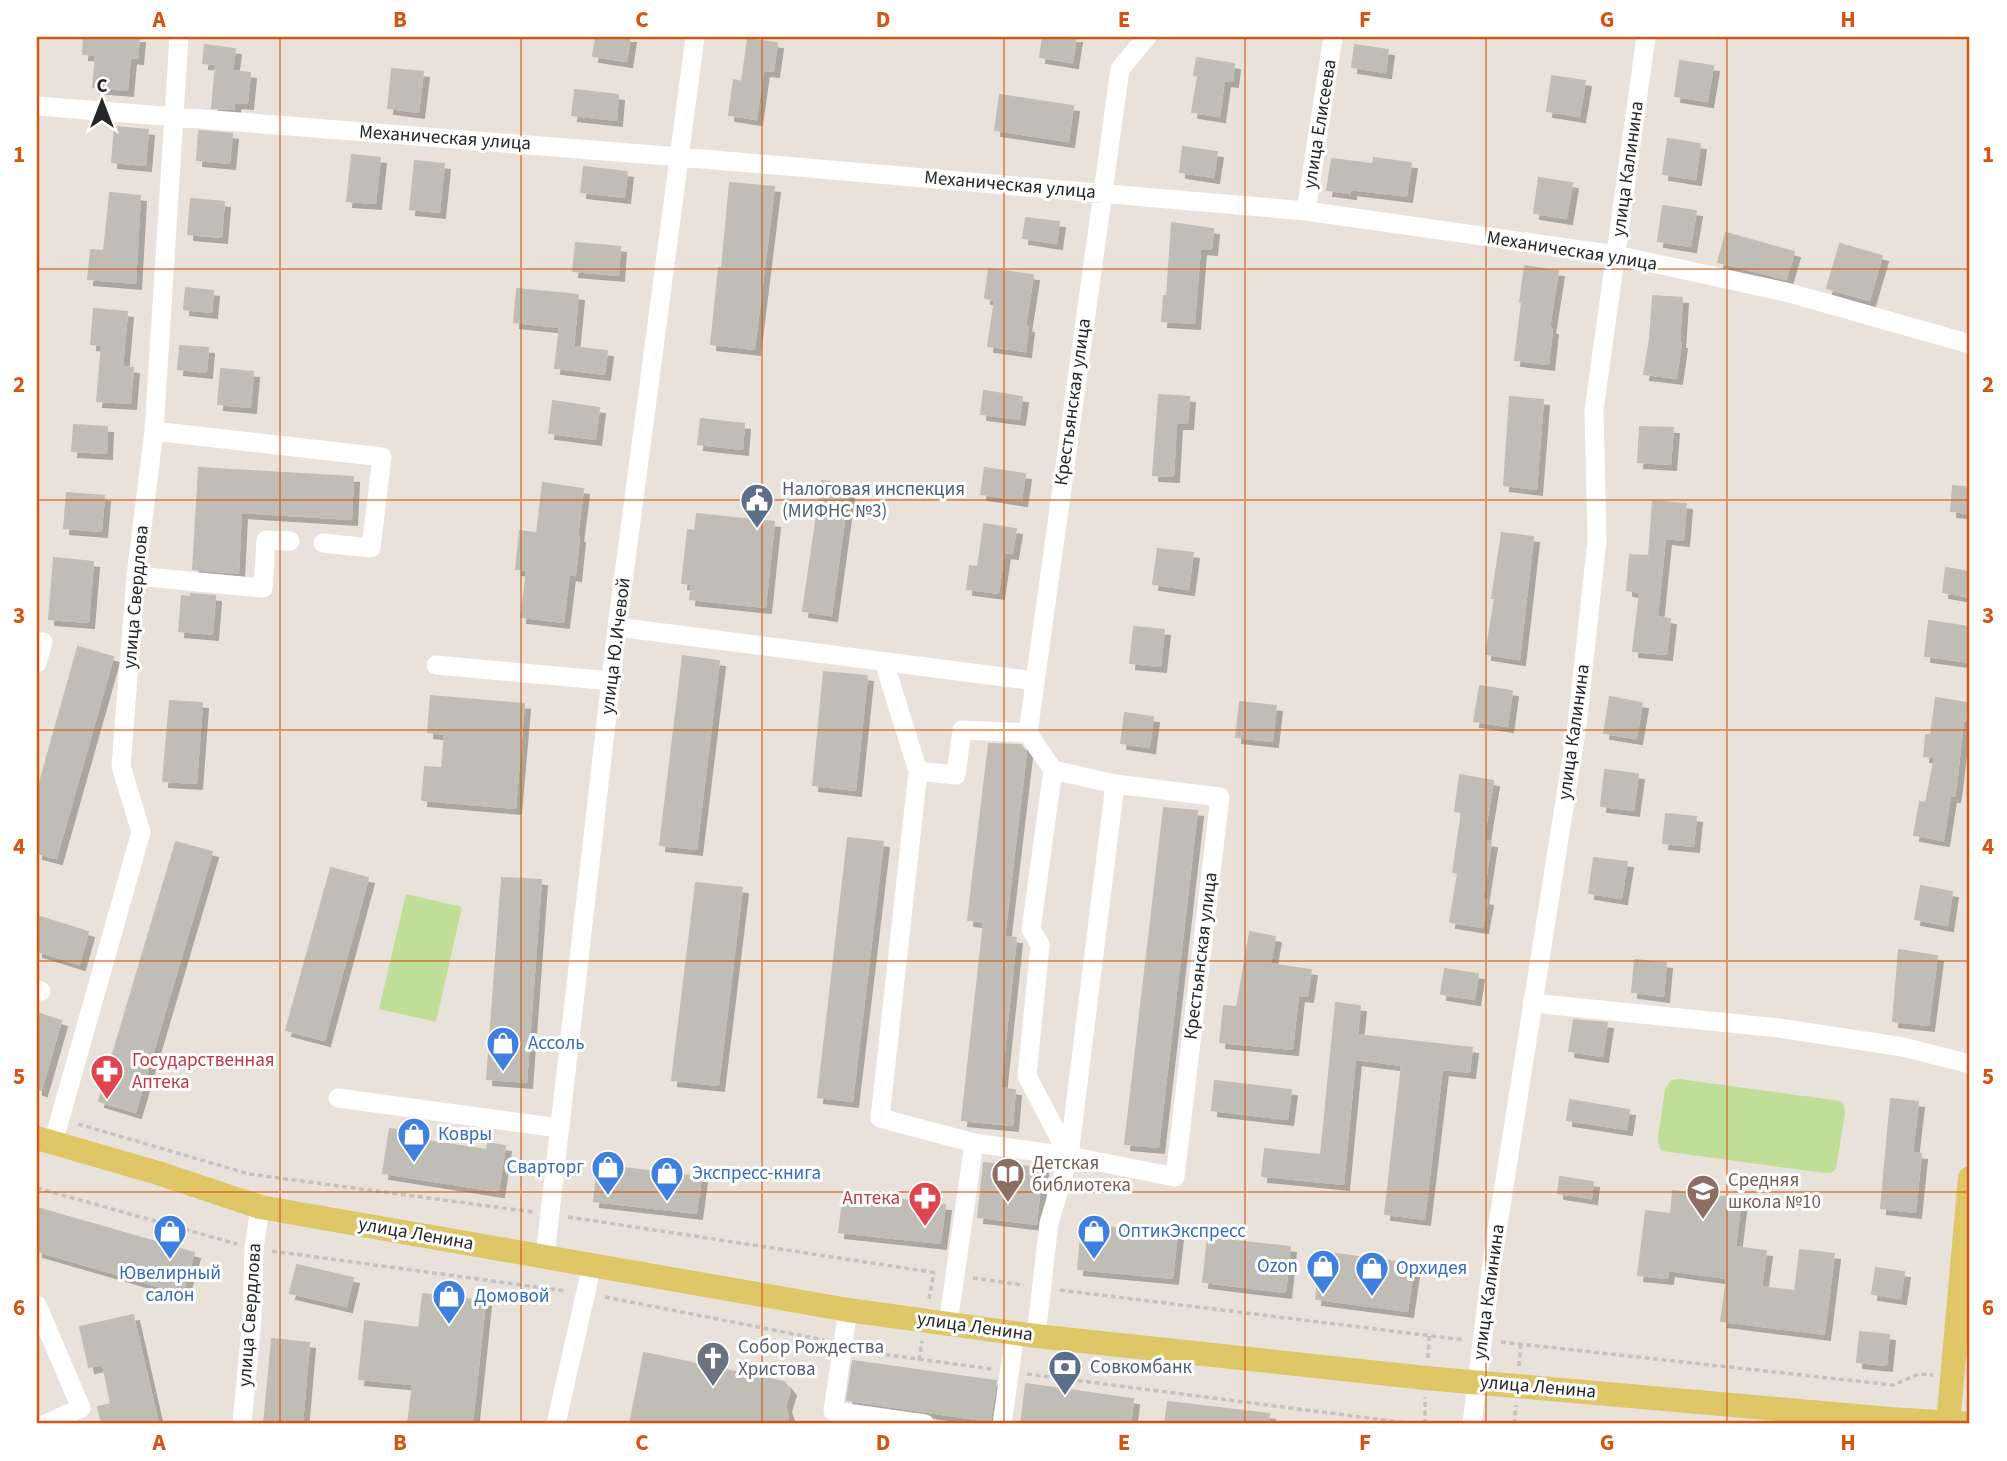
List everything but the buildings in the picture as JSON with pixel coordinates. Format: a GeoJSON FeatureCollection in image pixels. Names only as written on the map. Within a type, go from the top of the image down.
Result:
{"type":"FeatureCollection","features":[{"type":"Feature","properties":{"kind":"main road","name":"улица Ленина"},"geometry":{"type":"LineString","coordinates":[[45,1141],[158,1173],[260,1207],[848,1310],[1026,1334],[1413,1377],[1956,1424]]}},
{"type":"Feature","properties":{"kind":"main road"},"geometry":{"type":"LineString","coordinates":[[1956,1424],[1953,1376],[1970,1178]]}},
{"type":"Feature","properties":{"kind":"street","name":"улица Свердлова"},"geometry":{"type":"LineString","coordinates":[[45,1141],[60,1119],[141,832],[121,766],[136,576],[155,431],[179,37]]}},
{"type":"Feature","properties":{"kind":"street","name":"улица Ю.Ичевой"},"geometry":{"type":"LineString","coordinates":[[545,1256],[617,628],[695,37]]}},
{"type":"Feature","properties":{"kind":"street","name":"Крестьянская улица"},"geometry":{"type":"LineString","coordinates":[[1028,733],[1120,69],[1147,37]]}},
{"type":"Feature","properties":{"kind":"street","name":"улица Елисеева"},"geometry":{"type":"LineString","coordinates":[[1306,211],[1333,37]]}},
{"type":"Feature","properties":{"kind":"street","name":"улица Калинина"},"geometry":{"type":"LineString","coordinates":[[1472,1424],[1492,1262],[1577,725],[1597,540],[1594,410],[1646,37]]}},
{"type":"Feature","properties":{"kind":"street","name":"Механическая улица"},"geometry":{"type":"LineString","coordinates":[[37,106],[680,157],[1306,211],[1616,255],[1786,292],[1970,344]]}},
{"type":"Feature","properties":{"kind":"street"},"geometry":{"type":"LineString","coordinates":[[155,431],[382,457],[371,548],[323,543]]}},
{"type":"Feature","properties":{"kind":"street"},"geometry":{"type":"LineString","coordinates":[[136,576],[263,588],[266,540],[290,541]]}},
{"type":"Feature","properties":{"kind":"street"},"geometry":{"type":"LineString","coordinates":[[617,628],[1035,681]]}},
{"type":"Feature","properties":{"kind":"street"},"geometry":{"type":"LineString","coordinates":[[37,663],[43,642]]}},
{"type":"Feature","properties":{"kind":"street"},"geometry":{"type":"LineString","coordinates":[[884,662],[918,771],[957,775],[962,730],[1028,733],[1053,770],[1031,929],[1040,945],[1027,1076],[1069,1156]]}},
{"type":"Feature","properties":{"kind":"street"},"geometry":{"type":"LineString","coordinates":[[436,665],[611,681]]}},
{"type":"Feature","properties":{"kind":"street","name":"Крестьянская улица"},"geometry":{"type":"LineString","coordinates":[[918,771],[880,1118],[974,1143],[1069,1156],[1175,1177],[1220,797],[1115,784],[1053,770]]}},
{"type":"Feature","properties":{"kind":"street"},"geometry":{"type":"LineString","coordinates":[[1002,1424],[1010,1371],[1042,1288],[1049,1223],[1069,1156],[1115,784]]}},
{"type":"Feature","properties":{"kind":"street"},"geometry":{"type":"LineString","coordinates":[[1532,1003],[1779,1028],[1903,1047],[1970,1064]]}},
{"type":"Feature","properties":{"kind":"street"},"geometry":{"type":"LineString","coordinates":[[338,1098],[559,1128]]}},
{"type":"Feature","properties":{"kind":"street"},"geometry":{"type":"LineString","coordinates":[[948,1324],[974,1143]]}},
{"type":"Feature","properties":{"kind":"street","name":"улица Свердлова"},"geometry":{"type":"LineString","coordinates":[[242,1424],[252,1318],[254,1249],[260,1207]]}},
{"type":"Feature","properties":{"kind":"street"},"geometry":{"type":"LineString","coordinates":[[556,1424],[592,1265]]}},
{"type":"Feature","properties":{"kind":"street"},"geometry":{"type":"LineString","coordinates":[[37,1305],[81,1408],[46,1424]]}},
{"type":"Feature","properties":{"kind":"street"},"geometry":{"type":"LineString","coordinates":[[848,1310],[833,1411],[849,1419],[925,1424]]}},
{"type":"Feature","properties":{"kind":"path"},"geometry":{"type":"LineString","coordinates":[[60,1119],[249,1174],[708,1237],[1042,1288],[1483,1341],[1894,1385],[1919,1374],[1953,1376]]}},
{"type":"Feature","properties":{"kind":"path"},"geometry":{"type":"LineString","coordinates":[[37,1188],[254,1249],[586,1294],[833,1341],[842,1348],[1415,1424]]}},
{"type":"Feature","properties":{"kind":"green space"},"geometry":{"type":"Polygon","coordinates":[[[406,894],[462,907],[436,1022],[379,1009],[406,894]]]}},
{"type":"Feature","properties":{"kind":"green space"},"geometry":{"type":"Polygon","coordinates":[[[1671,1080],[1841,1101],[1845,1113],[1836,1169],[1825,1173],[1662,1151],[1658,1138],[1665,1089],[1671,1080]]]}},
{"type":"Feature","properties":{"kind":"place","name":"Налоговая инспекция (МИФНС №3)"},"geometry":{"type":"Point","coordinates":[757,530]}},
{"type":"Feature","properties":{"kind":"place","name":"Ассоль"},"geometry":{"type":"Point","coordinates":[503,1073]}},
{"type":"Feature","properties":{"kind":"place","name":"Государственная Аптека"},"geometry":{"type":"Point","coordinates":[107,1101]}},
{"type":"Feature","properties":{"kind":"place","name":"Ковры"},"geometry":{"type":"Point","coordinates":[414,1164]}},
{"type":"Feature","properties":{"kind":"place","name":"Сварторг"},"geometry":{"type":"Point","coordinates":[608,1197]}},
{"type":"Feature","properties":{"kind":"place","name":"Экспресс-книга"},"geometry":{"type":"Point","coordinates":[667,1203]}},
{"type":"Feature","properties":{"kind":"place","name":"Детская библиотека"},"geometry":{"type":"Point","coordinates":[1008,1204]}},
{"type":"Feature","properties":{"kind":"place","name":"Средняя школа №10"},"geometry":{"type":"Point","coordinates":[1703,1221]}},
{"type":"Feature","properties":{"kind":"place","name":"Аптека"},"geometry":{"type":"Point","coordinates":[925,1228]}},
{"type":"Feature","properties":{"kind":"place","name":"Ювелирный салон"},"geometry":{"type":"Point","coordinates":[170,1261]}},
{"type":"Feature","properties":{"kind":"place","name":"ОптикЭкспресс"},"geometry":{"type":"Point","coordinates":[1094,1261]}},
{"type":"Feature","properties":{"kind":"place","name":"Ozon"},"geometry":{"type":"Point","coordinates":[1323,1296]}},
{"type":"Feature","properties":{"kind":"place","name":"Орхидея"},"geometry":{"type":"Point","coordinates":[1372,1298]}},
{"type":"Feature","properties":{"kind":"place","name":"Домовой"},"geometry":{"type":"Point","coordinates":[449,1326]}},
{"type":"Feature","properties":{"kind":"place","name":"Собор Рождества Христова"},"geometry":{"type":"Point","coordinates":[713,1388]}},
{"type":"Feature","properties":{"kind":"place","name":"Совкомбанк"},"geometry":{"type":"Point","coordinates":[1065,1397]}}]}
